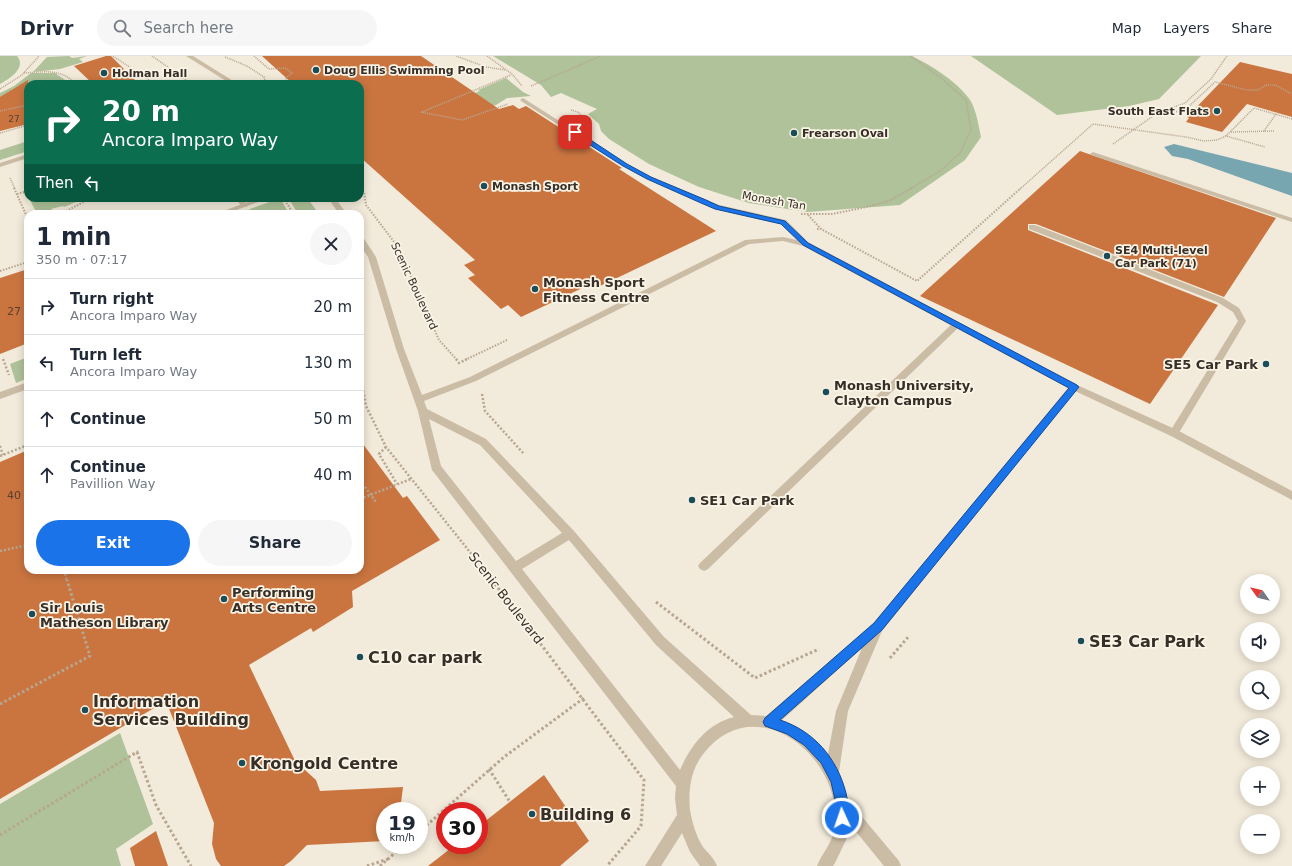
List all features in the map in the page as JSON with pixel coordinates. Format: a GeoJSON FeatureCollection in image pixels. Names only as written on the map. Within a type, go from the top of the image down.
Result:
{"type":"FeatureCollection","features":[{"type":"Feature","properties":{"kind":"street"},"geometry":{"type":"LineString","coordinates":[[189,56],[228,80]]}},
{"type":"Feature","properties":{"kind":"street"},"geometry":{"type":"LineString","coordinates":[[523,100],[625,165],[649,178],[717,207],[783,222],[805,244]]}},
{"type":"Feature","properties":{"kind":"street"},"geometry":{"type":"LineString","coordinates":[[1093,154],[1292,220]]}},
{"type":"Feature","properties":{"kind":"street"},"geometry":{"type":"LineString","coordinates":[[2,164],[24,157]]}},
{"type":"Feature","properties":{"kind":"street"},"geometry":{"type":"LineString","coordinates":[[241,202],[244,206]]}},
{"type":"Feature","properties":{"kind":"street"},"geometry":{"type":"LineString","coordinates":[[232,210],[255,202]]}},
{"type":"Feature","properties":{"kind":"street"},"geometry":{"type":"LineString","coordinates":[[1032,227],[1220,300],[1236,310],[1242,321],[1174,433]]}},
{"type":"Feature","properties":{"kind":"street"},"geometry":{"type":"LineString","coordinates":[[418,400],[473,379],[736,247],[748,242],[782,239],[805,244],[956,326],[1074,387],[1174,433],[1292,496]]}},
{"type":"Feature","properties":{"kind":"street","name":"Scenic Boulevard"},"geometry":{"type":"LineString","coordinates":[[364,245],[372,257],[400,349],[423,411],[436,467],[683,784]]}},
{"type":"Feature","properties":{"kind":"street"},"geometry":{"type":"LineString","coordinates":[[704,566],[956,326]]}},
{"type":"Feature","properties":{"kind":"street"},"geometry":{"type":"LineString","coordinates":[[0,396],[24,387]]}},
{"type":"Feature","properties":{"kind":"street"},"geometry":{"type":"LineString","coordinates":[[769,722],[878,627],[1074,387]]}},
{"type":"Feature","properties":{"kind":"street"},"geometry":{"type":"LineString","coordinates":[[423,411],[483,442],[570,534],[660,642],[748,721]]}},
{"type":"Feature","properties":{"kind":"street"},"geometry":{"type":"LineString","coordinates":[[514,568],[570,534]]}},
{"type":"Feature","properties":{"kind":"street"},"geometry":{"type":"LineString","coordinates":[[832,772],[842,711],[878,627]]}},
{"type":"Feature","properties":{"kind":"street"},"geometry":{"type":"LineString","coordinates":[[710,866],[696,848],[686,827],[682,805],[683,784],[691,759],[706,740],[725,727],[748,721],[769,722],[790,729],[809,741],[825,759],[832,772],[836,780],[842,804],[842,832],[832,858],[824,866]]}},
{"type":"Feature","properties":{"kind":"street"},"geometry":{"type":"LineString","coordinates":[[842,804],[894,866]]}},
{"type":"Feature","properties":{"kind":"street"},"geometry":{"type":"LineString","coordinates":[[652,866],[684,817]]}},
{"type":"Feature","properties":{"kind":"path"},"geometry":{"type":"LineString","coordinates":[[0,88],[24,73],[39,57],[44,56]]}},
{"type":"Feature","properties":{"kind":"path"},"geometry":{"type":"LineString","coordinates":[[113,56],[149,80]]}},
{"type":"Feature","properties":{"kind":"path"},"geometry":{"type":"LineString","coordinates":[[152,56],[186,80]]}},
{"type":"Feature","properties":{"kind":"path"},"geometry":{"type":"LineString","coordinates":[[223,56],[247,66],[264,77],[265,80]]}},
{"type":"Feature","properties":{"kind":"path"},"geometry":{"type":"LineString","coordinates":[[254,56],[268,69],[285,68],[292,74],[286,78],[286,80]]}},
{"type":"Feature","properties":{"kind":"path"},"geometry":{"type":"LineString","coordinates":[[456,56],[486,67],[506,70]]}},
{"type":"Feature","properties":{"kind":"path"},"geometry":{"type":"LineString","coordinates":[[487,56],[512,74],[525,88],[601,56]]}},
{"type":"Feature","properties":{"kind":"path","name":"Monash Tan"},"geometry":{"type":"LineString","coordinates":[[795,213],[808,215],[832,214],[889,201],[912,189],[960,153],[971,130],[966,100],[941,78],[910,56]]}},
{"type":"Feature","properties":{"kind":"path"},"geometry":{"type":"LineString","coordinates":[[1093,154],[1106,149],[1132,129],[1156,114],[1184,103],[1211,78],[1227,56]]}},
{"type":"Feature","properties":{"kind":"path"},"geometry":{"type":"LineString","coordinates":[[24,73],[59,71],[73,80]]}},
{"type":"Feature","properties":{"kind":"path"},"geometry":{"type":"LineString","coordinates":[[499,107],[462,120],[421,112],[512,74]]}},
{"type":"Feature","properties":{"kind":"path"},"geometry":{"type":"LineString","coordinates":[[1156,114],[1184,111],[1215,82],[1247,90],[1258,90],[1262,85],[1268,83],[1282,87],[1292,94]]}},
{"type":"Feature","properties":{"kind":"path"},"geometry":{"type":"LineString","coordinates":[[0,111],[24,106]]}},
{"type":"Feature","properties":{"kind":"path"},"geometry":{"type":"LineString","coordinates":[[564,108],[578,112],[587,122]]}},
{"type":"Feature","properties":{"kind":"path"},"geometry":{"type":"LineString","coordinates":[[917,281],[1093,124],[1186,137],[1204,141],[1216,140],[1226,136],[1254,108],[1292,118]]}},
{"type":"Feature","properties":{"kind":"path"},"geometry":{"type":"LineString","coordinates":[[1264,131],[1276,114]]}},
{"type":"Feature","properties":{"kind":"path"},"geometry":{"type":"LineString","coordinates":[[0,133],[24,126]]}},
{"type":"Feature","properties":{"kind":"path"},"geometry":{"type":"LineString","coordinates":[[1230,132],[1274,131]]}},
{"type":"Feature","properties":{"kind":"path"},"geometry":{"type":"LineString","coordinates":[[1226,136],[1265,147]]}},
{"type":"Feature","properties":{"kind":"path"},"geometry":{"type":"LineString","coordinates":[[2,164],[24,210]]}},
{"type":"Feature","properties":{"kind":"path"},"geometry":{"type":"LineString","coordinates":[[17,194],[24,191]]}},
{"type":"Feature","properties":{"kind":"path","name":"Scenic Boulevard"},"geometry":{"type":"LineString","coordinates":[[364,192],[366,205],[398,247],[439,340],[459,363]]}},
{"type":"Feature","properties":{"kind":"path"},"geometry":{"type":"LineString","coordinates":[[68,210],[84,202]]}},
{"type":"Feature","properties":{"kind":"path"},"geometry":{"type":"LineString","coordinates":[[808,215],[821,229]]}},
{"type":"Feature","properties":{"kind":"path"},"geometry":{"type":"LineString","coordinates":[[0,271],[24,263]]}},
{"type":"Feature","properties":{"kind":"path"},"geometry":{"type":"LineString","coordinates":[[481,391],[485,411],[525,456]]}},
{"type":"Feature","properties":{"kind":"path","name":"Scenic Boulevard"},"geometry":{"type":"LineString","coordinates":[[364,394],[366,406],[386,447],[501,590],[584,698],[644,780],[641,826],[606,866]]}},
{"type":"Feature","properties":{"kind":"path"},"geometry":{"type":"LineString","coordinates":[[0,446],[2,456],[24,447]]}},
{"type":"Feature","properties":{"kind":"path"},"geometry":{"type":"LineString","coordinates":[[386,447],[379,454],[397,484]]}},
{"type":"Feature","properties":{"kind":"path"},"geometry":{"type":"LineString","coordinates":[[364,497],[411,479]]}},
{"type":"Feature","properties":{"kind":"path"},"geometry":{"type":"LineString","coordinates":[[365,487],[376,502]]}},
{"type":"Feature","properties":{"kind":"path"},"geometry":{"type":"LineString","coordinates":[[0,551],[24,546]]}},
{"type":"Feature","properties":{"kind":"path"},"geometry":{"type":"LineString","coordinates":[[0,704],[90,656],[65,574]]}},
{"type":"Feature","properties":{"kind":"path"},"geometry":{"type":"LineString","coordinates":[[653,599],[658,605],[755,678],[823,648]]}},
{"type":"Feature","properties":{"kind":"path"},"geometry":{"type":"LineString","coordinates":[[890,658],[909,636]]}},
{"type":"Feature","properties":{"kind":"path"},"geometry":{"type":"LineString","coordinates":[[428,824],[489,769],[584,698]]}},
{"type":"Feature","properties":{"kind":"path"},"geometry":{"type":"LineString","coordinates":[[0,835],[137,752],[156,805],[191,866]]}},
{"type":"Feature","properties":{"kind":"path"},"geometry":{"type":"LineString","coordinates":[[489,769],[510,802]]}},
{"type":"Feature","properties":{"kind":"path"},"geometry":{"type":"LineString","coordinates":[[380,866],[394,854]]}},
{"type":"Feature","properties":{"kind":"path"},"geometry":{"type":"LineString","coordinates":[[367,866],[390,858]]}},
{"type":"Feature","properties":{"kind":"green space"},"geometry":{"type":"Polygon","coordinates":[[[0,56],[17,56],[20,60],[20,65],[16,73],[0,84],[0,56]]]}},
{"type":"Feature","properties":{"kind":"green space"},"geometry":{"type":"Polygon","coordinates":[[[69,56],[72,58],[87,56],[79,59],[83,62],[60,69],[33,72],[47,57],[69,56]]]}},
{"type":"Feature","properties":{"kind":"green space","name":"Frearson Oval"},"geometry":{"type":"Polygon","coordinates":[[[493,56],[912,56],[942,73],[967,96],[975,110],[981,137],[965,160],[900,205],[807,212],[749,203],[699,187],[649,164],[609,139],[601,131],[599,124],[588,114],[597,109],[561,93],[551,97],[541,85],[493,56]]]}},
{"type":"Feature","properties":{"kind":"green space"},"geometry":{"type":"Polygon","coordinates":[[[971,56],[1201,56],[1159,99],[1129,106],[1057,115],[971,56]]]}},
{"type":"Feature","properties":{"kind":"green space"},"geometry":{"type":"Polygon","coordinates":[[[31,73],[55,73],[65,80],[24,80],[24,88],[0,110],[0,93],[14,86],[31,73]]]}},
{"type":"Feature","properties":{"kind":"green space"},"geometry":{"type":"Polygon","coordinates":[[[506,78],[523,92],[531,96],[507,98],[496,105],[470,113],[453,102],[480,91],[478,90],[506,78]]]}},
{"type":"Feature","properties":{"kind":"green space"},"geometry":{"type":"Polygon","coordinates":[[[24,142],[24,152],[0,160],[0,150],[24,142]]]}},
{"type":"Feature","properties":{"kind":"green space"},"geometry":{"type":"Polygon","coordinates":[[[31,202],[76,202],[52,210],[35,210],[31,202]]]}},
{"type":"Feature","properties":{"kind":"green space"},"geometry":{"type":"Polygon","coordinates":[[[269,202],[283,202],[287,210],[249,210],[269,202]]]}},
{"type":"Feature","properties":{"kind":"green space"},"geometry":{"type":"Polygon","coordinates":[[[291,202],[310,202],[316,210],[296,210],[291,202]]]}},
{"type":"Feature","properties":{"kind":"green space"},"geometry":{"type":"Polygon","coordinates":[[[24,359],[24,380],[16,383],[10,364],[24,359]]]}},
{"type":"Feature","properties":{"kind":"green space"},"geometry":{"type":"Polygon","coordinates":[[[120,733],[153,824],[116,849],[121,866],[0,866],[0,804],[120,733]]]}},
{"type":"Feature","properties":{"kind":"water"},"geometry":{"type":"Polygon","coordinates":[[[1174,144],[1292,173],[1292,196],[1188,159],[1172,156],[1164,147],[1174,144]]]}},
{"type":"Feature","properties":{"kind":"building","name":"Holman Hall"},"geometry":{"type":"Polygon","coordinates":[[[106,56],[111,56],[135,80],[89,80],[74,66],[106,56]]]}},
{"type":"Feature","properties":{"kind":"building","name":"Monash Sport"},"geometry":{"type":"Polygon","coordinates":[[[262,56],[421,56],[499,109],[513,105],[519,109],[526,106],[622,168],[619,169],[716,231],[600,286],[595,282],[521,317],[508,305],[501,309],[468,278],[475,275],[464,265],[475,260],[364,161],[364,80],[289,80],[262,56]]]}},
{"type":"Feature","properties":{"kind":"building"},"geometry":{"type":"Polygon","coordinates":[[[1240,62],[1292,74],[1292,117],[1247,104],[1222,132],[1186,122],[1189,118],[1187,117],[1240,62]]]}},
{"type":"Feature","properties":{"kind":"building"},"geometry":{"type":"Polygon","coordinates":[[[24,82],[24,125],[0,131],[0,97],[24,82]]]}},
{"type":"Feature","properties":{"kind":"building","name":"SE4 Multi-level Car Park (71)"},"geometry":{"type":"Polygon","coordinates":[[[1080,151],[1276,218],[1224,297],[1036,224],[1028,224],[1028,230],[1218,305],[1150,404],[920,296],[1080,151]]]}},
{"type":"Feature","properties":{"kind":"building"},"geometry":{"type":"Polygon","coordinates":[[[24,270],[24,345],[0,354],[0,278],[24,270]]]}},
{"type":"Feature","properties":{"kind":"building"},"geometry":{"type":"Polygon","coordinates":[[[364,445],[403,498],[407,496],[440,540],[352,591],[353,607],[313,632],[311,628],[249,665],[298,767],[305,770],[316,780],[320,791],[403,787],[401,802],[376,802],[376,841],[307,845],[284,866],[221,866],[216,859],[212,844],[214,823],[166,701],[0,799],[0,462],[24,452],[24,574],[364,574],[364,445]]]}},
{"type":"Feature","properties":{"kind":"building","name":"Building 6"},"geometry":{"type":"Polygon","coordinates":[[[544,775],[589,841],[560,866],[428,866],[443,854],[488,854],[488,819],[544,775]]]}},
{"type":"Feature","properties":{"kind":"building"},"geometry":{"type":"Polygon","coordinates":[[[156,831],[168,866],[135,866],[130,848],[156,831]]]}},
{"type":"Feature","properties":{"kind":"place","name":"Doug Ellis Swimming Pool"},"geometry":{"type":"Point","coordinates":[316,70]}},
{"type":"Feature","properties":{"kind":"place","name":"Holman Hall"},"geometry":{"type":"Point","coordinates":[104,73]}},
{"type":"Feature","properties":{"kind":"place","name":"South East Flats"},"geometry":{"type":"Point","coordinates":[1217,111]}},
{"type":"Feature","properties":{"kind":"place","name":"Frearson Oval"},"geometry":{"type":"Point","coordinates":[794,133]}},
{"type":"Feature","properties":{"kind":"place","name":"Monash Sport"},"geometry":{"type":"Point","coordinates":[484,186]}},
{"type":"Feature","properties":{"kind":"place","name":"SE4 Multi-level Car Park (71)"},"geometry":{"type":"Point","coordinates":[1107,256]}},
{"type":"Feature","properties":{"kind":"place","name":"Monash Sport Fitness Centre"},"geometry":{"type":"Point","coordinates":[535,289]}},
{"type":"Feature","properties":{"kind":"place","name":"SE5 Car Park"},"geometry":{"type":"Point","coordinates":[1266,364]}},
{"type":"Feature","properties":{"kind":"place","name":"Monash University, Clayton Campus"},"geometry":{"type":"Point","coordinates":[826,392]}},
{"type":"Feature","properties":{"kind":"place","name":"SE1 Car Park"},"geometry":{"type":"Point","coordinates":[692,500]}},
{"type":"Feature","properties":{"kind":"place","name":"Performing Arts Centre"},"geometry":{"type":"Point","coordinates":[224,599]}},
{"type":"Feature","properties":{"kind":"place","name":"Sir Louis Matheson Library"},"geometry":{"type":"Point","coordinates":[32,614]}},
{"type":"Feature","properties":{"kind":"place","name":"SE3 Car Park"},"geometry":{"type":"Point","coordinates":[1081,641]}},
{"type":"Feature","properties":{"kind":"place","name":"C10 car park"},"geometry":{"type":"Point","coordinates":[360,657]}},
{"type":"Feature","properties":{"kind":"place","name":"Information Services Building"},"geometry":{"type":"Point","coordinates":[85,710]}},
{"type":"Feature","properties":{"kind":"place","name":"Krongold Centre"},"geometry":{"type":"Point","coordinates":[242,763]}},
{"type":"Feature","properties":{"kind":"place","name":"Building 6"},"geometry":{"type":"Point","coordinates":[532,814]}},
{"type":"Feature","properties":{"kind":"route"},"geometry":{"type":"LineString","coordinates":[[575,132],[625,165],[649,178],[704,202],[717,207],[783,222],[805,244],[956,326],[1074,387],[878,627],[769,722],[790,729],[809,741],[825,759],[836,780],[842,804],[842,818]]}}]}
